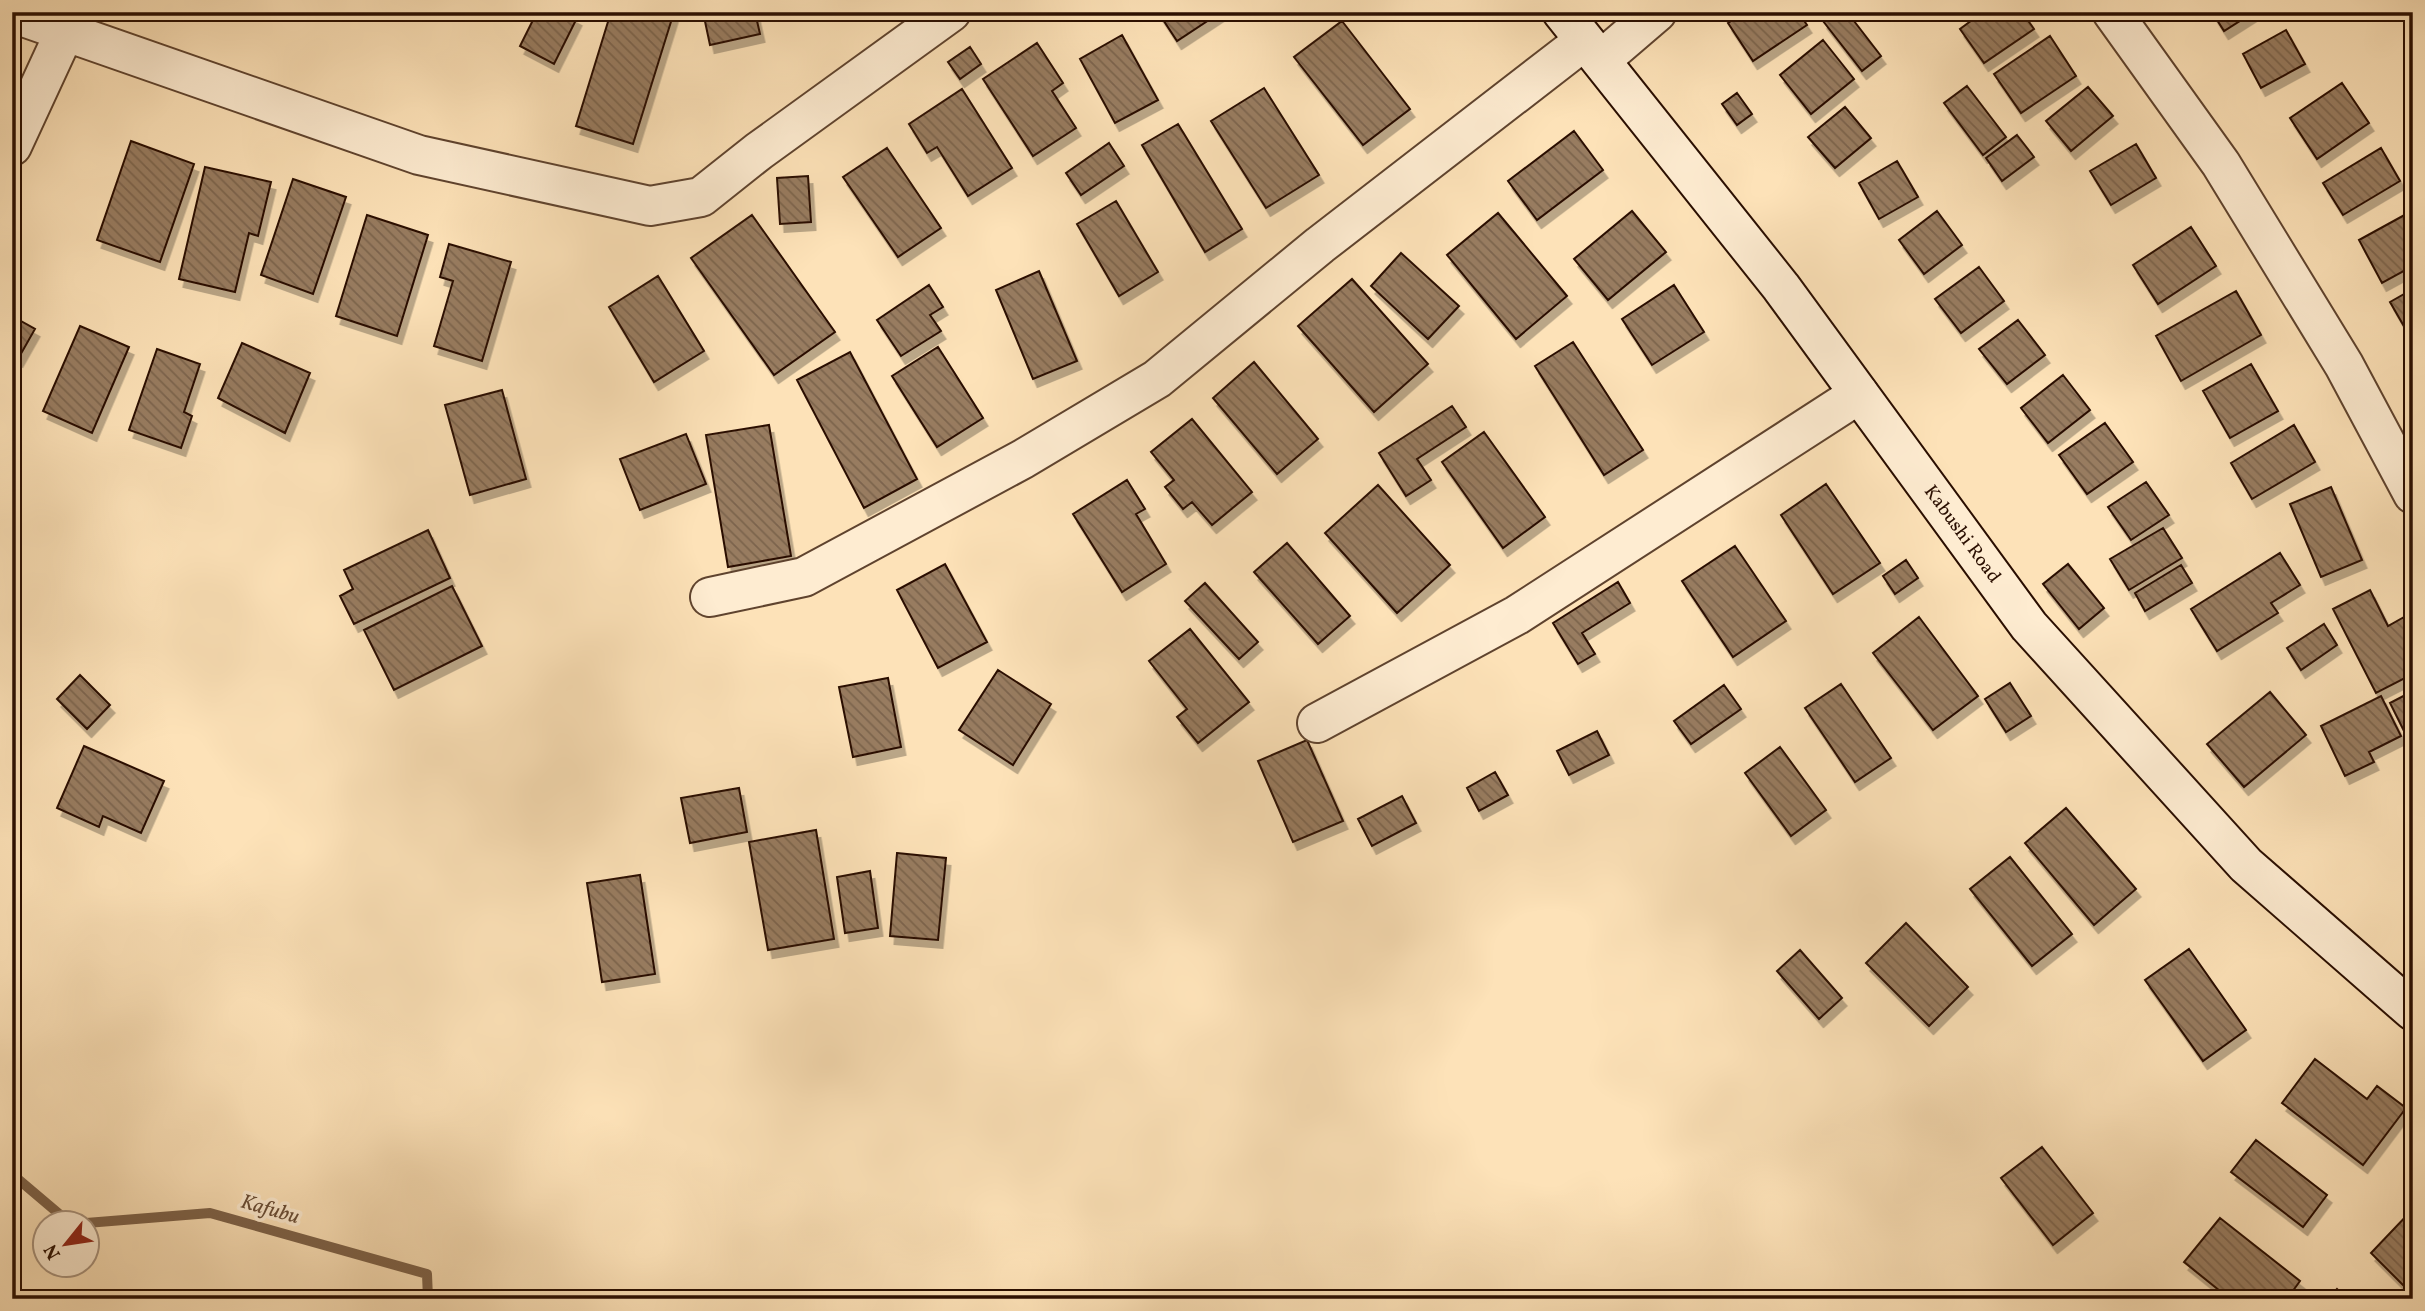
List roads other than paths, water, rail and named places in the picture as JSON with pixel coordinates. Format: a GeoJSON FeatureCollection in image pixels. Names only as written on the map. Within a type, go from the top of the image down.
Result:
{"type":"FeatureCollection","features":[{"type":"Feature","properties":{"kind":"street"},"geometry":{"type":"LineString","coordinates":[[12,13],[70,21],[240,94],[419,155],[650,206],[701,197],[759,151],[951,12]]}},
{"type":"Feature","properties":{"kind":"street"},"geometry":{"type":"LineString","coordinates":[[710,597],[804,577],[1023,459],[1157,379],[1320,245],[1583,38],[1657,12]]}},
{"type":"Feature","properties":{"kind":"street"},"geometry":{"type":"LineString","coordinates":[[2112,12],[2221,164],[2344,365],[2413,494]]}},
{"type":"Feature","properties":{"kind":"street"},"geometry":{"type":"LineString","coordinates":[[12,146],[70,21]]}},
{"type":"Feature","properties":{"kind":"street","name":"Kabushi Road"},"geometry":{"type":"LineString","coordinates":[[1583,38],[1781,287],[2038,636],[2246,865],[2413,1011]]}},
{"type":"Feature","properties":{"kind":"street"},"geometry":{"type":"LineString","coordinates":[[1317,723],[1517,615],[1859,394]]}},
{"type":"Feature","properties":{"kind":"waterway","name":"Kafubu"},"geometry":{"type":"LineString","coordinates":[[12,1174],[54,1210]]}},
{"type":"Feature","properties":{"kind":"waterway","name":"Kafubu"},"geometry":{"type":"LineString","coordinates":[[102,1222],[210,1213],[427,1274],[428,1299]]}}]}
